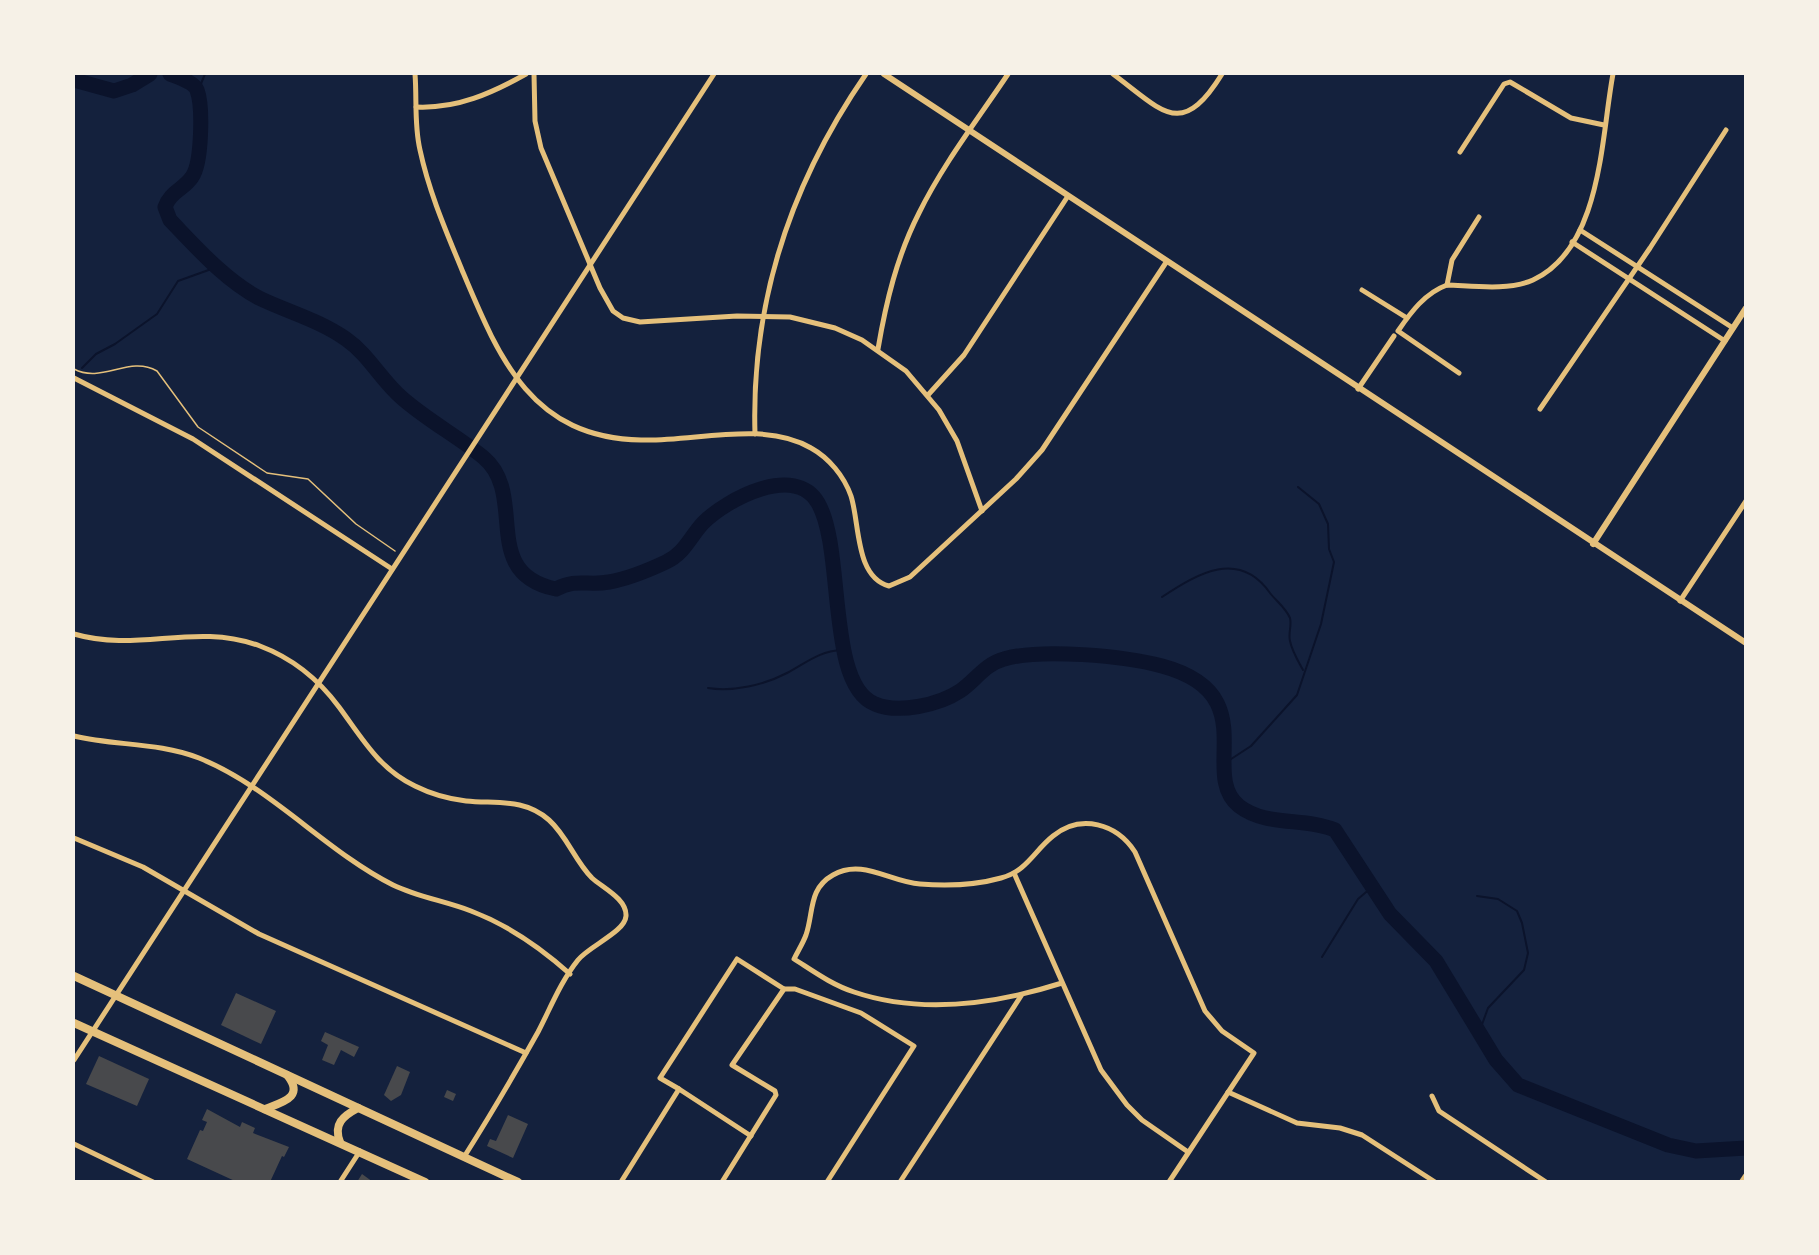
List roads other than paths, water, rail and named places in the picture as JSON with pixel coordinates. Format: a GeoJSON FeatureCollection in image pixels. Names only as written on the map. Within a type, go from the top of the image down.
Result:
{"type":"FeatureCollection","features":[{"type":"Feature","properties":{"kind":"main road"},"geometry":{"type":"LineString","coordinates":[[74,976],[519,1182]]}},
{"type":"Feature","properties":{"kind":"main road"},"geometry":{"type":"LineString","coordinates":[[74,1023],[425,1182]]}},
{"type":"Feature","properties":{"kind":"main road"},"geometry":{"type":"LineString","coordinates":[[266,1109],[287,1101],[291,1097],[293,1088],[286,1074]]}},
{"type":"Feature","properties":{"kind":"main road"},"geometry":{"type":"LineString","coordinates":[[340,1142],[337,1135],[339,1123],[346,1114],[358,1108]]}},
{"type":"Feature","properties":{"kind":"main road"},"geometry":{"type":"LineString","coordinates":[[490,1168],[495,1182]]}},
{"type":"Feature","properties":{"kind":"street"},"geometry":{"type":"LineString","coordinates":[[415,74],[419,149],[436,206],[503,361],[532,398],[551,414],[572,427],[593,434],[649,441],[755,434],[799,442],[817,452],[832,465],[851,497],[868,571],[884,584],[894,585],[905,581],[1016,479],[1053,436],[1167,261]]}},
{"type":"Feature","properties":{"kind":"street"},"geometry":{"type":"LineString","coordinates":[[416,107],[441,107],[469,101],[526,74]]}},
{"type":"Feature","properties":{"kind":"street"},"geometry":{"type":"LineString","coordinates":[[534,74],[535,121],[541,148],[609,306],[629,320],[764,315],[790,317],[822,324],[850,334],[878,349],[906,371],[928,395],[957,441],[982,511]]}},
{"type":"Feature","properties":{"kind":"street"},"geometry":{"type":"LineString","coordinates":[[74,1060],[714,74]]}},
{"type":"Feature","properties":{"kind":"street"},"geometry":{"type":"LineString","coordinates":[[755,434],[755,376],[764,315],[779,248],[801,187],[829,132],[866,74]]}},
{"type":"Feature","properties":{"kind":"street"},"geometry":{"type":"LineString","coordinates":[[884,74],[1746,644]]}},
{"type":"Feature","properties":{"kind":"street"},"geometry":{"type":"LineString","coordinates":[[878,349],[889,292],[908,237],[931,191],[1008,74]]}},
{"type":"Feature","properties":{"kind":"street"},"geometry":{"type":"LineString","coordinates":[[1113,74],[1166,112],[1178,114],[1197,107],[1222,74]]}},
{"type":"Feature","properties":{"kind":"street"},"geometry":{"type":"LineString","coordinates":[[1459,373],[1398,330],[1428,295],[1447,285],[1508,286],[1533,280],[1556,264],[1580,230],[1595,188],[1612,74]]}},
{"type":"Feature","properties":{"kind":"street"},"geometry":{"type":"LineString","coordinates":[[1460,152],[1504,84],[1510,82],[1570,118],[1604,125]]}},
{"type":"Feature","properties":{"kind":"street"},"geometry":{"type":"LineString","coordinates":[[1540,409],[1637,267],[1726,130]]}},
{"type":"Feature","properties":{"kind":"street"},"geometry":{"type":"LineString","coordinates":[[928,395],[964,355],[1068,196]]}},
{"type":"Feature","properties":{"kind":"street"},"geometry":{"type":"LineString","coordinates":[[1447,285],[1452,260],[1479,217]]}},
{"type":"Feature","properties":{"kind":"street"},"geometry":{"type":"LineString","coordinates":[[1580,230],[1733,328]]}},
{"type":"Feature","properties":{"kind":"street"},"geometry":{"type":"LineString","coordinates":[[1572,242],[1725,341]]}},
{"type":"Feature","properties":{"kind":"street"},"geometry":{"type":"LineString","coordinates":[[1362,291],[1407,318]]}},
{"type":"Feature","properties":{"kind":"street"},"geometry":{"type":"LineString","coordinates":[[1593,544],[1746,308]]}},
{"type":"Feature","properties":{"kind":"street"},"geometry":{"type":"LineString","coordinates":[[1358,389],[1394,336]]}},
{"type":"Feature","properties":{"kind":"street"},"geometry":{"type":"LineString","coordinates":[[74,378],[194,439],[392,569]]}},
{"type":"Feature","properties":{"kind":"street"},"geometry":{"type":"LineString","coordinates":[[1680,601],[1744,505]]}},
{"type":"Feature","properties":{"kind":"street"},"geometry":{"type":"LineString","coordinates":[[74,634],[121,642],[192,635],[232,638],[282,656],[318,683],[338,706],[370,751],[407,782],[453,799],[511,802],[548,819],[589,874],[622,903],[626,918],[617,931],[589,949],[570,974],[500,1101],[464,1157]]}},
{"type":"Feature","properties":{"kind":"street"},"geometry":{"type":"LineString","coordinates":[[74,736],[183,753],[211,764],[250,786],[377,876],[411,892],[470,910],[504,925],[536,946],[570,974]]}},
{"type":"Feature","properties":{"kind":"street"},"geometry":{"type":"LineString","coordinates":[[1062,983],[1021,996],[956,1004],[891,1001],[843,988],[794,959],[806,935],[815,893],[825,881],[841,871],[864,869],[903,882],[936,885],[982,882],[1014,873],[1031,861],[1053,836],[1068,827],[1097,824],[1119,834],[1135,852],[1205,1011],[1222,1031],[1254,1053],[1169,1182]]}},
{"type":"Feature","properties":{"kind":"street"},"geometry":{"type":"LineString","coordinates":[[74,838],[120,856],[259,934],[526,1053]]}},
{"type":"Feature","properties":{"kind":"street"},"geometry":{"type":"LineString","coordinates":[[1014,873],[1089,1046],[1113,1088],[1142,1120],[1188,1152]]}},
{"type":"Feature","properties":{"kind":"street"},"geometry":{"type":"LineString","coordinates":[[751,1136],[660,1078],[737,959],[784,989],[795,989],[861,1013],[914,1046],[827,1182]]}},
{"type":"Feature","properties":{"kind":"street"},"geometry":{"type":"LineString","coordinates":[[722,1182],[776,1095],[775,1091],[732,1065],[784,989]]}},
{"type":"Feature","properties":{"kind":"street"},"geometry":{"type":"LineString","coordinates":[[900,1182],[1021,996]]}},
{"type":"Feature","properties":{"kind":"street"},"geometry":{"type":"LineString","coordinates":[[621,1182],[679,1089]]}},
{"type":"Feature","properties":{"kind":"street"},"geometry":{"type":"LineString","coordinates":[[1228,1092],[1297,1123],[1340,1128],[1362,1135],[1435,1182]]}},
{"type":"Feature","properties":{"kind":"street"},"geometry":{"type":"LineString","coordinates":[[1432,1096],[1439,1112],[1546,1182]]}},
{"type":"Feature","properties":{"kind":"street"},"geometry":{"type":"LineString","coordinates":[[74,1144],[153,1182]]}},
{"type":"Feature","properties":{"kind":"street"},"geometry":{"type":"LineString","coordinates":[[340,1182],[360,1151]]}},
{"type":"Feature","properties":{"kind":"street"},"geometry":{"type":"LineString","coordinates":[[1742,1182],[1746,1176]]}},
{"type":"Feature","properties":{"kind":"waterway"},"geometry":{"type":"LineString","coordinates":[[74,80],[114,91],[132,85],[150,74]]}},
{"type":"Feature","properties":{"kind":"waterway"},"geometry":{"type":"LineString","coordinates":[[170,74],[185,80],[197,90],[201,121],[200,148],[195,170],[189,181],[167,202],[165,207],[170,220],[212,263],[247,291],[314,321],[354,345],[402,398],[483,457],[496,473],[503,491],[511,550],[518,567],[532,580],[556,589],[576,583],[616,581],[672,559],[703,523],[728,504],[744,496],[778,485],[794,486],[807,491],[818,503],[826,524],[838,614],[849,671],[860,692],[875,704],[895,708],[930,704],[960,691],[997,661],[1039,654],[1083,655],[1146,662],[1193,679],[1212,695],[1221,714],[1224,734],[1224,774],[1228,792],[1239,806],[1261,817],[1323,826],[1335,830],[1390,914],[1436,961],[1496,1060],[1518,1085],[1668,1145],[1696,1151],[1746,1148]]}},
{"type":"Feature","properties":{"kind":"waterway"},"geometry":{"type":"LineString","coordinates":[[198,91],[205,74]]}},
{"type":"Feature","properties":{"kind":"waterway"},"geometry":{"type":"LineString","coordinates":[[82,368],[96,354],[115,344],[157,314],[178,281],[217,267]]}},
{"type":"Feature","properties":{"kind":"waterway"},"geometry":{"type":"LineString","coordinates":[[1225,763],[1251,746],[1297,695],[1321,624],[1334,562],[1329,549],[1328,524],[1319,504],[1298,487]]}},
{"type":"Feature","properties":{"kind":"waterway"},"geometry":{"type":"LineString","coordinates":[[1162,597],[1204,574],[1232,569],[1245,572],[1258,580],[1288,614],[1291,645],[1303,670]]}},
{"type":"Feature","properties":{"kind":"waterway"},"geometry":{"type":"LineString","coordinates":[[708,688],[728,689],[758,684],[787,673],[820,655],[842,650]]}},
{"type":"Feature","properties":{"kind":"waterway"},"geometry":{"type":"LineString","coordinates":[[1322,957],[1358,899],[1372,887]]}},
{"type":"Feature","properties":{"kind":"waterway"},"geometry":{"type":"LineString","coordinates":[[1477,896],[1498,899],[1517,911],[1528,953],[1524,970],[1488,1008],[1480,1030]]}}]}
